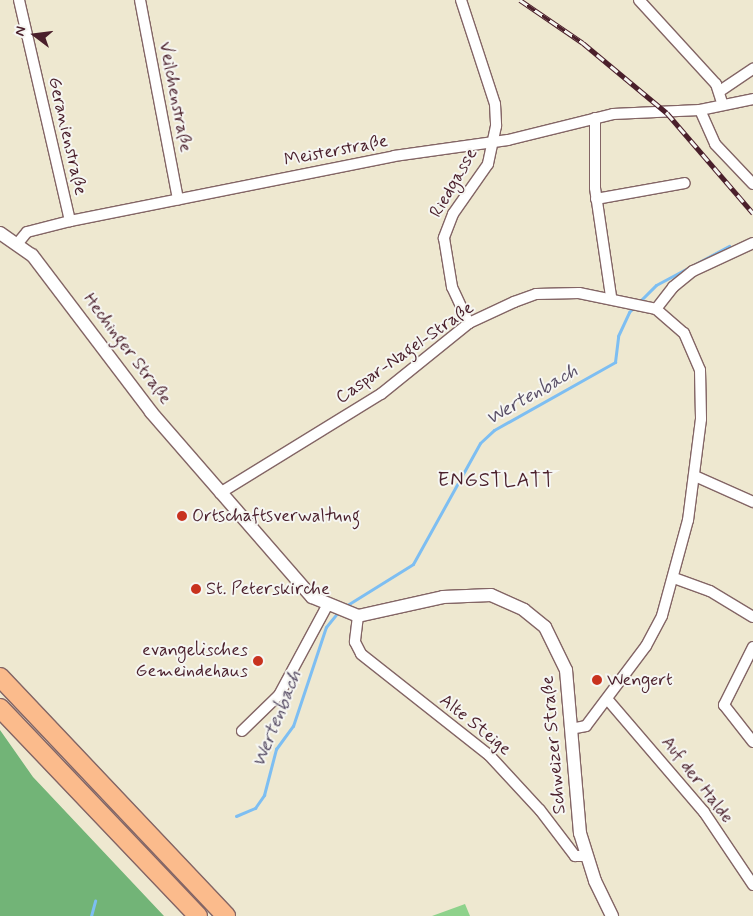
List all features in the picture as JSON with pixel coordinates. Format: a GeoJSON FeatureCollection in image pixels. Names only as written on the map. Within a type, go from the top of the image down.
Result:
{"type":"FeatureCollection","features":[{"type":"Feature","properties":{"kind":"highway"},"geometry":{"type":"LineString","coordinates":[[0,677],[226,916]]}},
{"type":"Feature","properties":{"kind":"highway"},"geometry":{"type":"LineString","coordinates":[[0,708],[198,916]]}},
{"type":"Feature","properties":{"kind":"street","name":"Geranienstraße"},"geometry":{"type":"LineString","coordinates":[[19,0],[70,221]]}},
{"type":"Feature","properties":{"kind":"street","name":"Veilchenstraße"},"geometry":{"type":"LineString","coordinates":[[140,0],[178,199]]}},
{"type":"Feature","properties":{"kind":"street","name":"Riedgasse"},"geometry":{"type":"LineString","coordinates":[[461,0],[495,104],[494,141],[488,164],[453,214],[444,238],[452,287],[470,324]]}},
{"type":"Feature","properties":{"kind":"street"},"geometry":{"type":"LineString","coordinates":[[639,0],[720,91],[723,105]]}},
{"type":"Feature","properties":{"kind":"street"},"geometry":{"type":"LineString","coordinates":[[720,91],[753,69]]}},
{"type":"Feature","properties":{"kind":"street","name":"Meisterstraße"},"geometry":{"type":"LineString","coordinates":[[18,243],[27,232],[70,221],[178,199],[494,141],[595,118],[700,110],[753,99]]}},
{"type":"Feature","properties":{"kind":"street"},"geometry":{"type":"LineString","coordinates":[[700,110],[714,144],[753,184]]}},
{"type":"Feature","properties":{"kind":"street"},"geometry":{"type":"LineString","coordinates":[[595,118],[596,199],[611,297]]}},
{"type":"Feature","properties":{"kind":"street"},"geometry":{"type":"LineString","coordinates":[[596,199],[685,183]]}},
{"type":"Feature","properties":{"kind":"street","name":"Hechinger Straße"},"geometry":{"type":"LineString","coordinates":[[0,233],[18,243],[55,282],[151,412],[220,493]]}},
{"type":"Feature","properties":{"kind":"street"},"geometry":{"type":"LineString","coordinates":[[651,308],[672,287],[694,271],[753,243]]}},
{"type":"Feature","properties":{"kind":"street","name":"Caspar-Nagel-Straße"},"geometry":{"type":"LineString","coordinates":[[220,493],[381,394],[470,324],[536,294],[611,297],[629,300],[651,308],[684,333],[697,356],[702,392],[695,476],[674,578],[646,646],[608,700],[586,726],[571,729]]}},
{"type":"Feature","properties":{"kind":"street"},"geometry":{"type":"LineString","coordinates":[[695,476],[753,502]]}},
{"type":"Feature","properties":{"kind":"street"},"geometry":{"type":"LineString","coordinates":[[220,493],[293,581],[327,606],[352,615]]}},
{"type":"Feature","properties":{"kind":"street"},"geometry":{"type":"LineString","coordinates":[[674,578],[753,617]]}},
{"type":"Feature","properties":{"kind":"street","name":"Schweizer Straße"},"geometry":{"type":"LineString","coordinates":[[352,615],[472,594],[508,600],[536,618],[560,651],[566,670],[576,802],[586,856],[612,916]]}},
{"type":"Feature","properties":{"kind":"street"},"geometry":{"type":"LineString","coordinates":[[242,731],[279,695],[327,606]]}},
{"type":"Feature","properties":{"kind":"street","name":"Alte Steige"},"geometry":{"type":"LineString","coordinates":[[352,615],[355,642],[361,654],[489,755],[540,810],[575,856],[586,856]]}},
{"type":"Feature","properties":{"kind":"street"},"geometry":{"type":"LineString","coordinates":[[753,647],[724,705],[753,742]]}},
{"type":"Feature","properties":{"kind":"street","name":"Auf der Halde"},"geometry":{"type":"LineString","coordinates":[[608,700],[704,812],[753,885]]}},
{"type":"Feature","properties":{"kind":"green space"},"geometry":{"type":"Polygon","coordinates":[[[0,730],[33,777],[164,916],[0,916],[0,730]]]}},
{"type":"Feature","properties":{"kind":"green space"},"geometry":{"type":"Polygon","coordinates":[[[465,904],[470,916],[432,916],[465,904]]]}},
{"type":"Feature","properties":{"kind":"waterway","name":"Wertenbach"},"geometry":{"type":"LineString","coordinates":[[344,607],[413,564],[480,443],[494,430],[615,362],[618,336],[629,312],[656,285],[729,246]]}},
{"type":"Feature","properties":{"kind":"waterway","name":"Wertenbach"},"geometry":{"type":"LineString","coordinates":[[236,816],[255,808],[264,795],[276,749],[293,726],[326,627],[339,611]]}},
{"type":"Feature","properties":{"kind":"waterway","name":"Wertenbach"},"geometry":{"type":"LineString","coordinates":[[91,916],[95,901]]}},
{"type":"Feature","properties":{"kind":"railway"},"geometry":{"type":"LineString","coordinates":[[520,0],[583,43],[667,113],[753,213]]}},
{"type":"Feature","properties":{"kind":"place","name":"Ortschaftsverwaltung"},"geometry":{"type":"Point","coordinates":[182,516]}},
{"type":"Feature","properties":{"kind":"place","name":"St. Peterskirche"},"geometry":{"type":"Point","coordinates":[196,589]}},
{"type":"Feature","properties":{"kind":"place","name":"evangelisches Gemeindehaus"},"geometry":{"type":"Point","coordinates":[258,661]}},
{"type":"Feature","properties":{"kind":"place","name":"Wengert"},"geometry":{"type":"Point","coordinates":[597,680]}},
{"type":"Feature","properties":{"kind":"district","name":"ENGSTLATT"},"geometry":{"type":"Point","coordinates":[496,480]}}]}
